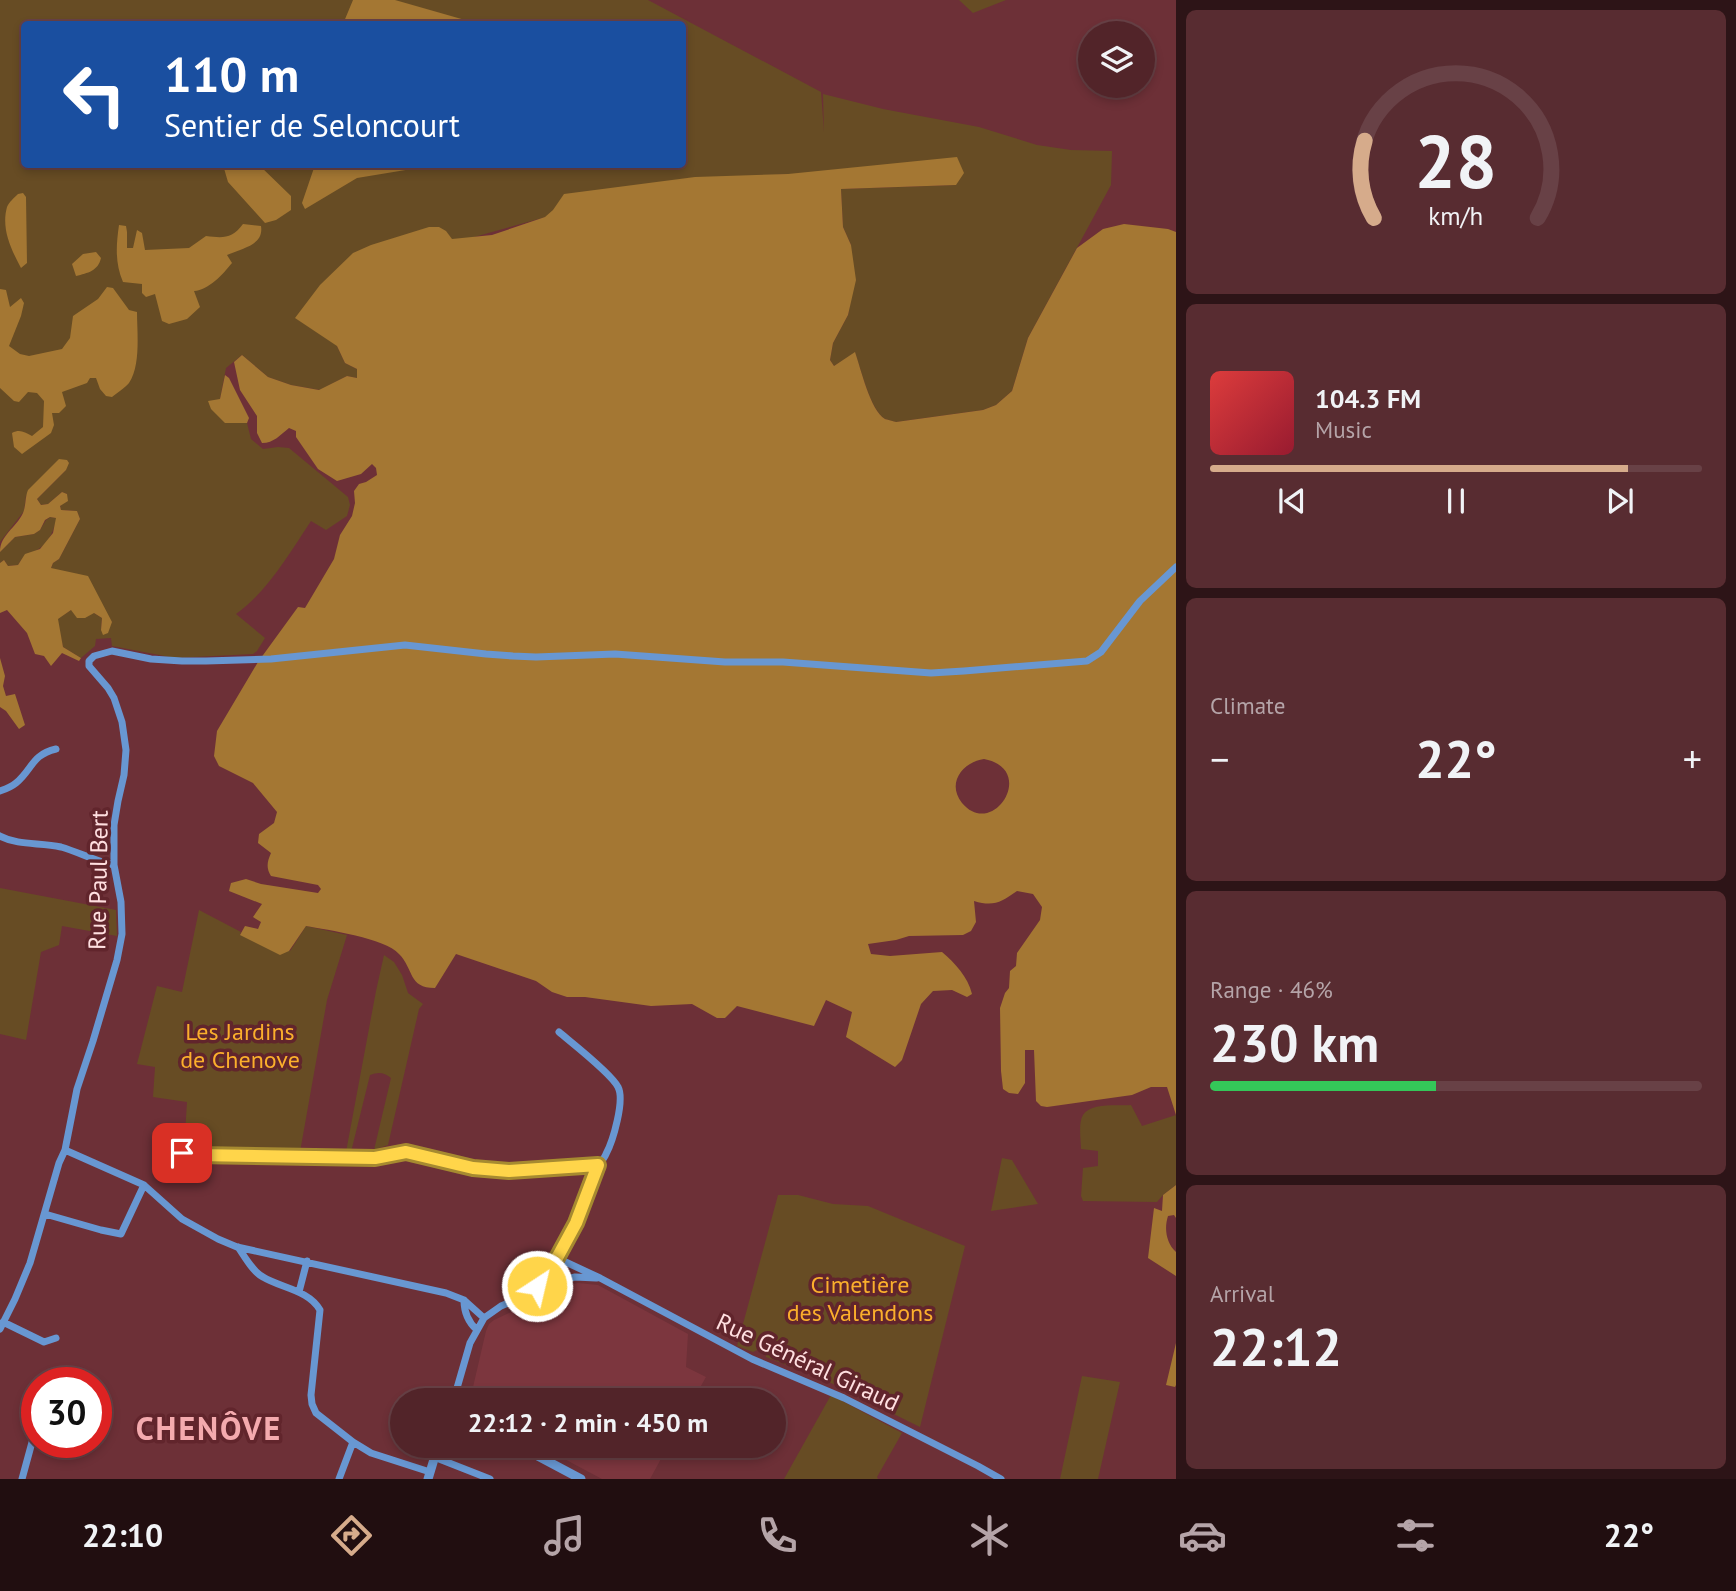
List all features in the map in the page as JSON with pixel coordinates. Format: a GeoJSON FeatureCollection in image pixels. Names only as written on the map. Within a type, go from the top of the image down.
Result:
{"type":"FeatureCollection","features":[{"type":"Feature","properties":{"kind":"street","name":"Rue Paul Bert"},"geometry":{"type":"LineString","coordinates":[[2,1325],[30,1263],[65,1150],[77,1089],[113,974],[122,934],[121,902],[114,865],[114,825],[126,750],[122,722],[114,698],[90,669],[88,664],[91,658],[112,651],[168,661],[257,659],[405,645],[525,657],[615,654],[931,673],[960,672],[1087,661],[1101,652],[1140,601],[1176,567]]}},
{"type":"Feature","properties":{"kind":"street"},"geometry":{"type":"LineString","coordinates":[[0,791],[19,781],[35,759],[56,749]]}},
{"type":"Feature","properties":{"kind":"street"},"geometry":{"type":"LineString","coordinates":[[0,836],[19,843],[60,847],[114,865]]}},
{"type":"Feature","properties":{"kind":"street"},"geometry":{"type":"LineString","coordinates":[[457,1388],[470,1343],[484,1318],[537,1286],[557,1258],[576,1223],[598,1165],[606,1154],[618,1114],[618,1087],[559,1032]]}},
{"type":"Feature","properties":{"kind":"street"},"geometry":{"type":"LineString","coordinates":[[65,1150],[144,1185],[182,1219],[237,1247],[446,1293],[464,1300],[484,1318]]}},
{"type":"Feature","properties":{"kind":"street"},"geometry":{"type":"LineString","coordinates":[[182,1153],[375,1158],[406,1152],[473,1168],[509,1171],[598,1165]]}},
{"type":"Feature","properties":{"kind":"street"},"geometry":{"type":"LineString","coordinates":[[45,1214],[121,1234],[144,1185]]}},
{"type":"Feature","properties":{"kind":"street"},"geometry":{"type":"LineString","coordinates":[[237,1247],[261,1276],[299,1292],[317,1304],[320,1310],[311,1395],[316,1413],[352,1442],[372,1453],[429,1475],[434,1458]]}},
{"type":"Feature","properties":{"kind":"street","name":"Rue Général Giraud"},"geometry":{"type":"LineString","coordinates":[[557,1258],[752,1359],[844,1398],[1000,1479]]}},
{"type":"Feature","properties":{"kind":"street"},"geometry":{"type":"LineString","coordinates":[[299,1292],[307,1261]]}},
{"type":"Feature","properties":{"kind":"street"},"geometry":{"type":"LineString","coordinates":[[537,1286],[575,1277],[600,1278]]}},
{"type":"Feature","properties":{"kind":"street"},"geometry":{"type":"LineString","coordinates":[[464,1300],[464,1310],[477,1330]]}},
{"type":"Feature","properties":{"kind":"street"},"geometry":{"type":"LineString","coordinates":[[2,1325],[44,1342],[56,1338]]}},
{"type":"Feature","properties":{"kind":"street"},"geometry":{"type":"LineString","coordinates":[[340,1479],[352,1442]]}},
{"type":"Feature","properties":{"kind":"street"},"geometry":{"type":"LineString","coordinates":[[22,1479],[28,1458]]}},
{"type":"Feature","properties":{"kind":"street"},"geometry":{"type":"LineString","coordinates":[[437,1458],[490,1479]]}},
{"type":"Feature","properties":{"kind":"street"},"geometry":{"type":"LineString","coordinates":[[541,1458],[580,1479]]}},
{"type":"Feature","properties":{"kind":"shaded area"},"geometry":{"type":"Polygon","coordinates":[[[353,0],[395,0],[468,21],[344,21],[353,0]]]}},
{"type":"Feature","properties":{"kind":"shaded area"},"geometry":{"type":"Polygon","coordinates":[[[957,157],[964,173],[956,185],[841,189],[843,227],[851,245],[856,280],[848,315],[833,343],[830,360],[834,366],[855,352],[875,407],[885,419],[896,422],[983,410],[996,405],[1012,391],[1028,338],[1077,248],[1103,229],[1124,224],[1176,232],[1176,1115],[1167,1087],[1151,1087],[1132,1095],[1041,1106],[1036,1101],[1034,1050],[1025,1050],[1025,1083],[1018,1094],[1003,1089],[1000,1008],[1009,988],[1010,971],[1016,966],[1017,953],[1040,920],[1042,907],[1033,894],[1017,891],[997,902],[987,904],[974,901],[976,922],[971,931],[963,935],[909,936],[868,944],[871,954],[890,956],[942,952],[960,971],[972,994],[967,997],[952,990],[933,991],[921,1004],[902,1060],[895,1067],[846,1037],[852,1012],[826,1000],[814,1026],[737,1006],[725,1018],[717,1018],[692,1004],[651,1006],[567,997],[552,992],[536,981],[456,954],[435,988],[420,985],[412,977],[399,954],[382,943],[369,939],[306,926],[289,951],[280,955],[240,935],[245,926],[258,929],[261,922],[253,917],[262,904],[229,891],[231,883],[246,879],[318,893],[321,889],[318,885],[271,876],[268,865],[271,853],[258,843],[259,834],[274,823],[277,812],[253,783],[219,766],[214,756],[217,731],[258,662],[298,607],[305,608],[334,559],[340,535],[352,516],[354,491],[359,484],[377,475],[372,464],[361,474],[337,481],[318,469],[296,437],[296,431],[289,428],[273,440],[262,443],[257,433],[257,416],[240,390],[234,362],[242,355],[268,377],[319,390],[347,376],[357,378],[357,369],[345,363],[337,346],[295,318],[320,285],[353,253],[371,245],[429,227],[439,227],[452,239],[492,235],[545,217],[564,194],[695,177],[788,174],[957,157]],[[984,759],[969,764],[964,769],[956,781],[957,795],[962,803],[974,812],[986,813],[997,808],[1005,799],[1009,787],[1008,775],[1000,765],[984,759]]]}},
{"type":"Feature","properties":{"kind":"shaded area"},"geometry":{"type":"Polygon","coordinates":[[[224,168],[262,168],[291,196],[291,210],[276,220],[265,223],[228,182],[224,168]]]}},
{"type":"Feature","properties":{"kind":"shaded area"},"geometry":{"type":"Polygon","coordinates":[[[314,168],[418,168],[357,178],[305,209],[302,203],[314,168]]]}},
{"type":"Feature","properties":{"kind":"shaded area"},"geometry":{"type":"Polygon","coordinates":[[[23,193],[26,197],[27,263],[21,268],[6,231],[5,215],[8,205],[18,194],[23,193]]]}},
{"type":"Feature","properties":{"kind":"shaded area"},"geometry":{"type":"Polygon","coordinates":[[[243,224],[261,226],[259,238],[251,245],[227,255],[232,263],[224,272],[210,285],[194,291],[200,307],[187,319],[169,324],[162,321],[155,294],[146,297],[142,293],[142,284],[123,282],[117,254],[119,225],[126,226],[127,248],[133,248],[137,230],[142,233],[145,250],[189,248],[206,236],[231,235],[243,224]]]}},
{"type":"Feature","properties":{"kind":"shaded area"},"geometry":{"type":"Polygon","coordinates":[[[96,252],[101,258],[98,266],[76,276],[72,264],[83,254],[96,252]]]}},
{"type":"Feature","properties":{"kind":"shaded area"},"geometry":{"type":"Polygon","coordinates":[[[107,287],[113,288],[129,310],[137,312],[138,348],[133,376],[127,385],[112,397],[106,396],[100,389],[96,378],[90,378],[87,383],[62,392],[66,406],[59,413],[52,413],[54,425],[51,433],[22,454],[14,447],[12,433],[20,431],[32,436],[43,427],[44,401],[37,393],[28,392],[19,402],[14,401],[0,388],[0,289],[6,290],[10,307],[21,298],[24,303],[9,346],[20,354],[29,356],[62,349],[70,338],[73,316],[98,299],[107,287]]]}},
{"type":"Feature","properties":{"kind":"shaded area"},"geometry":{"type":"Polygon","coordinates":[[[225,375],[249,418],[247,423],[225,423],[211,409],[208,401],[220,399],[225,375]]]}},
{"type":"Feature","properties":{"kind":"shaded area"},"geometry":{"type":"Polygon","coordinates":[[[59,459],[69,463],[66,470],[37,499],[41,505],[48,504],[62,492],[67,494],[68,501],[60,506],[61,510],[77,511],[80,519],[59,559],[51,568],[88,576],[112,622],[108,633],[103,635],[102,618],[94,613],[85,618],[77,618],[71,610],[58,619],[63,647],[81,658],[79,661],[62,653],[51,666],[44,656],[35,654],[27,633],[7,610],[0,613],[0,563],[4,560],[8,566],[18,565],[25,554],[40,549],[53,533],[56,518],[45,520],[40,530],[34,534],[15,537],[0,552],[5,536],[23,513],[28,490],[59,459]]]}},
{"type":"Feature","properties":{"kind":"shaded area"},"geometry":{"type":"Polygon","coordinates":[[[0,658],[5,676],[3,686],[6,696],[15,694],[25,725],[19,729],[0,707],[0,658]]]}},
{"type":"Feature","properties":{"kind":"shaded area"},"geometry":{"type":"Polygon","coordinates":[[[1176,1185],[1176,1218],[1174,1215],[1168,1216],[1166,1230],[1168,1240],[1176,1252],[1176,1276],[1148,1258],[1154,1208],[1162,1211],[1163,1195],[1176,1185]]]}},
{"type":"Feature","properties":{"kind":"shaded area"},"geometry":{"type":"Polygon","coordinates":[[[569,1285],[598,1285],[688,1334],[686,1367],[706,1377],[700,1388],[473,1388],[489,1324],[569,1285]]]}},
{"type":"Feature","properties":{"kind":"shaded area"},"geometry":{"type":"Polygon","coordinates":[[[1176,1343],[1176,1385],[1175,1387],[1166,1385],[1176,1343]]]}},
{"type":"Feature","properties":{"kind":"shaded area"},"geometry":{"type":"Polygon","coordinates":[[[563,1458],[661,1458],[650,1479],[602,1479],[563,1458]]]}},
{"type":"Feature","properties":{"kind":"green space"},"geometry":{"type":"Polygon","coordinates":[[[0,0],[648,0],[821,92],[824,132],[823,94],[883,109],[979,127],[1037,145],[1071,150],[1112,151],[1111,185],[1028,338],[1012,391],[996,405],[983,410],[896,422],[885,419],[870,398],[855,353],[834,366],[830,360],[833,343],[848,315],[851,299],[851,245],[843,227],[841,189],[956,185],[788,174],[661,185],[467,239],[337,346],[345,363],[357,369],[357,378],[347,376],[320,390],[291,385],[268,377],[242,355],[226,368],[220,399],[225,423],[247,423],[251,439],[263,449],[289,448],[348,497],[350,505],[347,516],[326,530],[311,521],[268,583],[236,614],[265,638],[253,654],[175,658],[112,646],[111,638],[96,639],[95,646],[81,658],[63,647],[57,619],[71,610],[94,613],[102,618],[101,630],[112,622],[51,568],[59,559],[80,519],[77,511],[61,510],[67,494],[62,492],[48,504],[41,505],[37,499],[66,470],[26,496],[24,511],[0,542],[0,0]]]}},
{"type":"Feature","properties":{"kind":"green space"},"geometry":{"type":"Polygon","coordinates":[[[959,0],[1006,0],[973,13],[959,0]]]}},
{"type":"Feature","properties":{"kind":"green space"},"geometry":{"type":"Polygon","coordinates":[[[50,517],[57,518],[51,535],[43,545],[27,555],[18,565],[8,566],[4,560],[0,563],[0,552],[15,537],[34,534],[50,517]]]}},
{"type":"Feature","properties":{"kind":"green space"},"geometry":{"type":"Polygon","coordinates":[[[0,888],[116,910],[117,936],[62,926],[59,945],[41,952],[26,1040],[0,1034],[0,888]]]}},
{"type":"Feature","properties":{"kind":"green space","name":"Les Jardins de Chenove"},"geometry":{"type":"Polygon","coordinates":[[[199,910],[241,932],[240,934],[290,951],[306,926],[347,935],[327,1000],[300,1152],[184,1151],[187,1102],[153,1097],[155,1067],[137,1064],[157,986],[182,992],[199,910]]]}},
{"type":"Feature","properties":{"kind":"green space"},"geometry":{"type":"Polygon","coordinates":[[[384,955],[394,962],[408,993],[423,1004],[419,1009],[388,1145],[374,1150],[391,1078],[376,1073],[370,1075],[351,1152],[346,1152],[376,991],[384,955]]]}},
{"type":"Feature","properties":{"kind":"green space"},"geometry":{"type":"Polygon","coordinates":[[[1131,1105],[1142,1126],[1176,1115],[1176,1185],[1157,1202],[1083,1201],[1083,1168],[1098,1166],[1098,1151],[1081,1149],[1081,1118],[1087,1111],[1098,1106],[1131,1105]]]}},
{"type":"Feature","properties":{"kind":"green space"},"geometry":{"type":"Polygon","coordinates":[[[1002,1158],[1012,1160],[1038,1204],[991,1211],[1002,1158]]]}},
{"type":"Feature","properties":{"kind":"green space","name":"Cimetière des Valendons"},"geometry":{"type":"Polygon","coordinates":[[[778,1195],[798,1195],[833,1204],[868,1206],[965,1246],[920,1427],[800,1368],[799,1370],[766,1357],[765,1353],[757,1350],[753,1352],[737,1346],[778,1195]]]}},
{"type":"Feature","properties":{"kind":"green space"},"geometry":{"type":"Polygon","coordinates":[[[1082,1376],[1120,1382],[1098,1479],[1060,1479],[1082,1376]]]}},
{"type":"Feature","properties":{"kind":"green space"},"geometry":{"type":"Polygon","coordinates":[[[831,1395],[902,1433],[878,1479],[784,1479],[831,1395]]]}},
{"type":"Feature","properties":{"kind":"district","name":"CHENÔVE"},"geometry":{"type":"Point","coordinates":[209,1428]}},
{"type":"Feature","properties":{"kind":"route"},"geometry":{"type":"LineString","coordinates":[[182,1153],[375,1158],[406,1152],[473,1168],[509,1171],[598,1165],[576,1223],[557,1258],[537,1286]]}}]}
